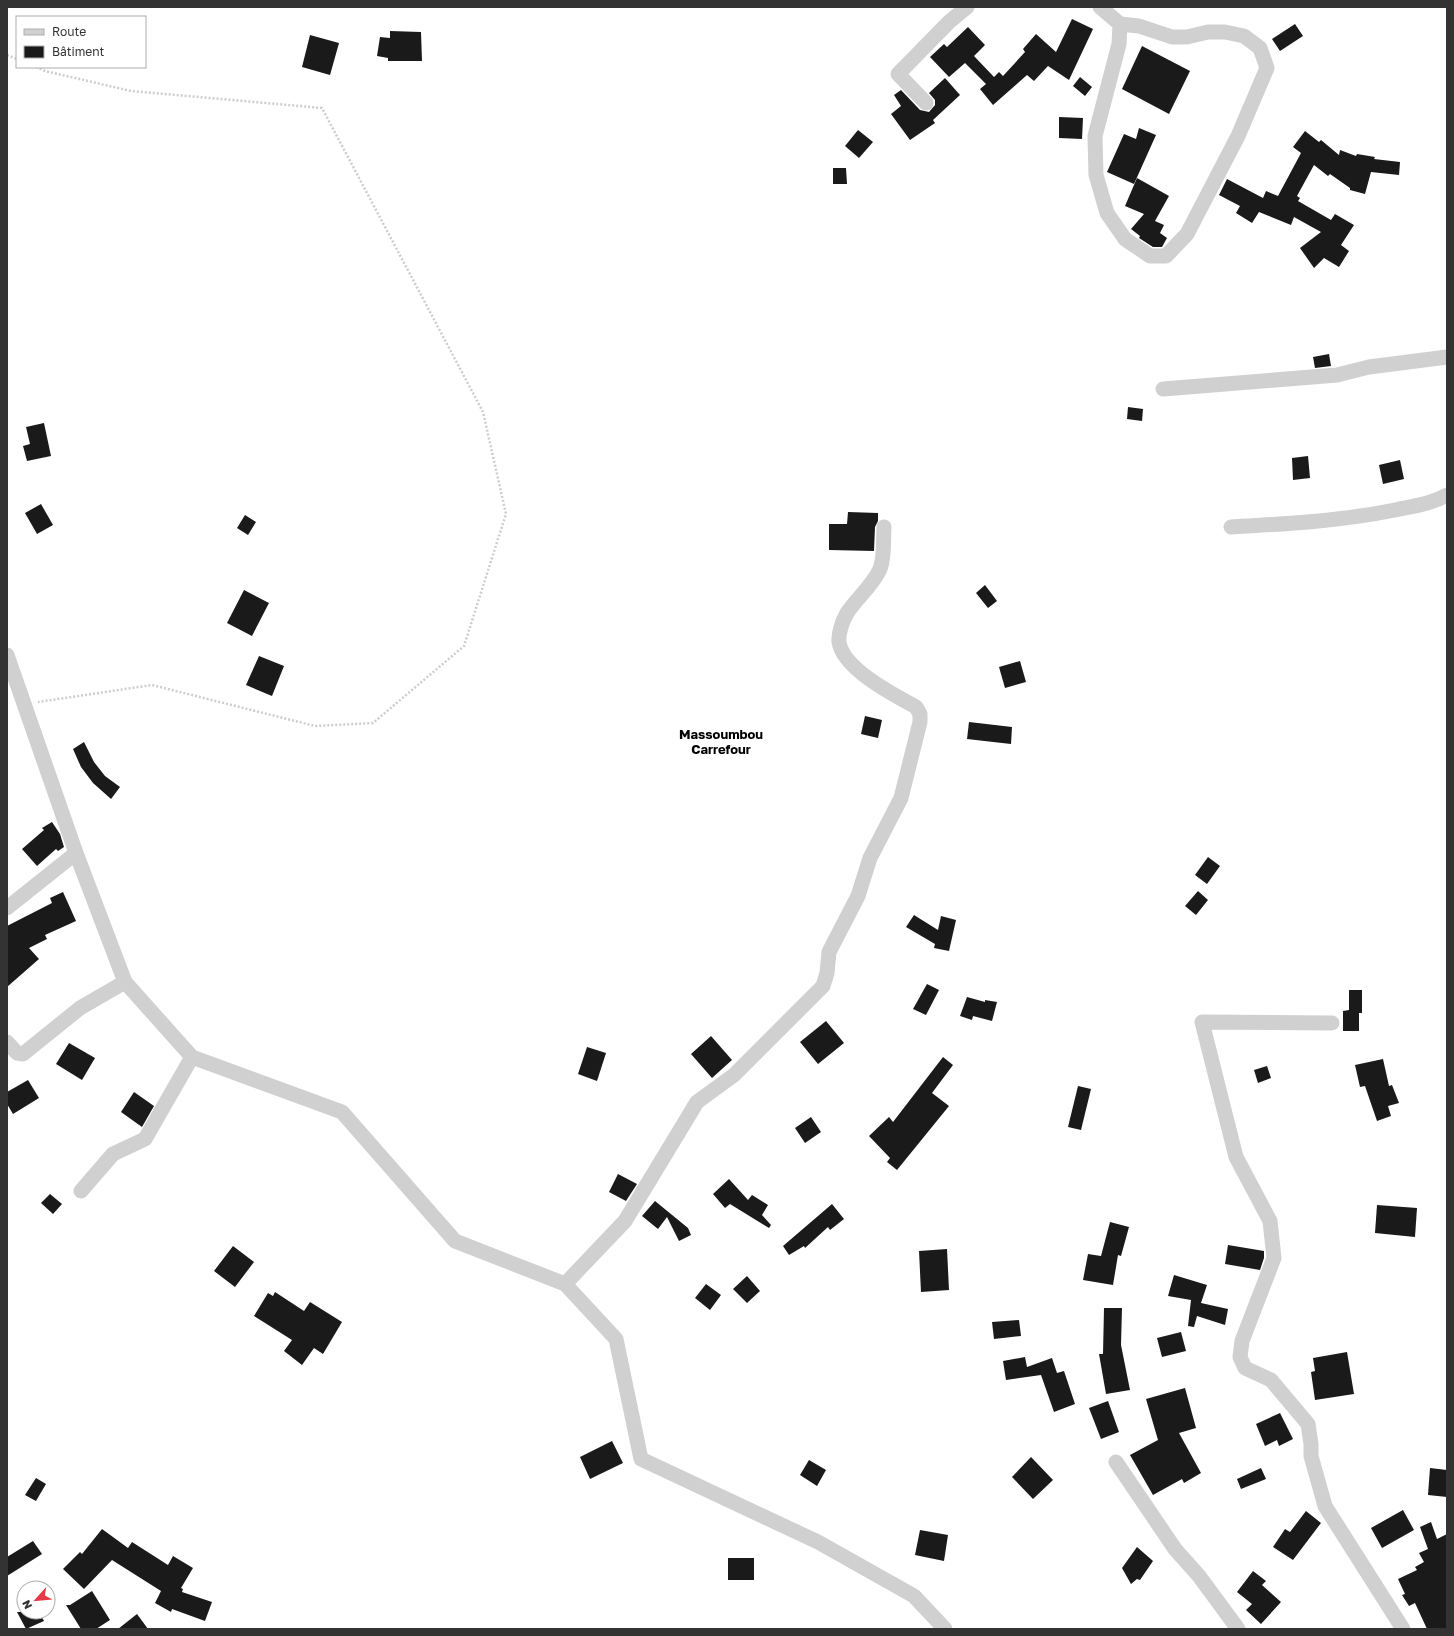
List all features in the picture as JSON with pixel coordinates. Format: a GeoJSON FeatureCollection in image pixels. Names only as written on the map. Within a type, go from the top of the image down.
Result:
{"type":"FeatureCollection","features":[{"type":"Feature","properties":{"kind":"street"},"geometry":{"type":"LineString","coordinates":[[926,103],[898,74],[949,22],[967,7]]}},
{"type":"Feature","properties":{"kind":"street"},"geometry":{"type":"LineString","coordinates":[[1100,7],[1120,24],[1139,26],[1172,37],[1187,37],[1208,32],[1225,32],[1244,36],[1260,48],[1267,68],[1238,136],[1186,234],[1166,256],[1150,256],[1125,239],[1107,213],[1096,175],[1095,136],[1119,44],[1120,24]]}},
{"type":"Feature","properties":{"kind":"street"},"geometry":{"type":"LineString","coordinates":[[1163,389],[1337,375],[1369,367],[1447,357]]}},
{"type":"Feature","properties":{"kind":"street"},"geometry":{"type":"LineString","coordinates":[[1231,527],[1290,524],[1359,517],[1436,502],[1447,495]]}},
{"type":"Feature","properties":{"kind":"street"},"geometry":{"type":"LineString","coordinates":[[565,1284],[625,1221],[697,1102],[734,1075],[823,986],[828,973],[829,952],[858,896],[870,858],[901,798],[920,722],[920,714],[916,707],[869,680],[841,650],[838,641],[847,613],[879,570],[883,557],[884,527]]}},
{"type":"Feature","properties":{"kind":"street"},"geometry":{"type":"LineString","coordinates":[[7,655],[76,853],[125,982],[192,1057],[342,1112],[455,1240],[565,1284],[616,1339],[641,1459],[818,1542],[914,1596],[946,1629]]}},
{"type":"Feature","properties":{"kind":"street"},"geometry":{"type":"LineString","coordinates":[[7,908],[76,853]]}},
{"type":"Feature","properties":{"kind":"street"},"geometry":{"type":"LineString","coordinates":[[7,1042],[17,1052],[23,1054],[80,1008],[125,982]]}},
{"type":"Feature","properties":{"kind":"street"},"geometry":{"type":"LineString","coordinates":[[1332,1023],[1202,1022],[1236,1157],[1270,1221],[1274,1258],[1242,1341],[1240,1357],[1244,1368],[1271,1380],[1308,1424],[1311,1456],[1325,1506],[1403,1629]]}},
{"type":"Feature","properties":{"kind":"street"},"geometry":{"type":"LineString","coordinates":[[81,1191],[113,1154],[146,1138],[192,1057]]}},
{"type":"Feature","properties":{"kind":"street"},"geometry":{"type":"LineString","coordinates":[[1116,1462],[1175,1549],[1199,1576],[1238,1629]]}},
{"type":"Feature","properties":{"kind":"path"},"geometry":{"type":"LineString","coordinates":[[24,704],[152,685],[315,726],[373,723],[464,646],[506,514],[483,412],[322,108],[131,91],[45,71],[38,68]]}},
{"type":"Feature","properties":{"kind":"building"},"geometry":{"type":"Polygon","coordinates":[[[1072,19],[1093,29],[1069,80],[1048,66],[1034,81],[1027,75],[993,105],[980,89],[986,84],[965,63],[949,77],[930,57],[944,44],[947,47],[968,27],[985,45],[974,56],[994,77],[999,72],[1003,76],[1025,52],[1023,49],[1036,34],[1056,52],[1072,19]]]}},
{"type":"Feature","properties":{"kind":"building"},"geometry":{"type":"Polygon","coordinates":[[[1295,24],[1303,36],[1280,51],[1272,39],[1295,24]]]}},
{"type":"Feature","properties":{"kind":"building"},"geometry":{"type":"Polygon","coordinates":[[[390,31],[421,32],[422,61],[388,61],[388,58],[377,56],[380,37],[390,38],[390,31]]]}},
{"type":"Feature","properties":{"kind":"building"},"geometry":{"type":"Polygon","coordinates":[[[310,35],[339,43],[330,75],[302,67],[310,35]]]}},
{"type":"Feature","properties":{"kind":"building"},"geometry":{"type":"Polygon","coordinates":[[[1142,46],[1190,71],[1169,114],[1122,89],[1142,46]]]}},
{"type":"Feature","properties":{"kind":"building"},"geometry":{"type":"Polygon","coordinates":[[[1080,77],[1092,87],[1085,96],[1073,86],[1080,77]]]}},
{"type":"Feature","properties":{"kind":"building"},"geometry":{"type":"Polygon","coordinates":[[[945,78],[960,95],[933,120],[935,123],[910,140],[891,114],[901,106],[894,95],[901,90],[920,110],[929,112],[935,105],[935,100],[929,93],[945,78]]]}},
{"type":"Feature","properties":{"kind":"building"},"geometry":{"type":"Polygon","coordinates":[[[1059,117],[1083,118],[1082,139],[1059,138],[1059,117]]]}},
{"type":"Feature","properties":{"kind":"building"},"geometry":{"type":"Polygon","coordinates":[[[1139,128],[1156,135],[1134,184],[1107,172],[1124,134],[1136,139],[1139,128]]]}},
{"type":"Feature","properties":{"kind":"building"},"geometry":{"type":"Polygon","coordinates":[[[858,130],[873,142],[859,158],[845,146],[858,130]]]}},
{"type":"Feature","properties":{"kind":"building"},"geometry":{"type":"Polygon","coordinates":[[[1305,131],[1319,142],[1321,140],[1339,155],[1340,150],[1356,156],[1357,154],[1375,157],[1374,159],[1400,162],[1399,175],[1371,172],[1365,194],[1350,190],[1350,188],[1330,174],[1328,176],[1314,165],[1297,196],[1300,198],[1298,201],[1331,220],[1335,214],[1354,225],[1341,245],[1349,251],[1339,267],[1324,258],[1314,268],[1300,248],[1321,232],[1294,217],[1291,225],[1259,212],[1252,223],[1236,213],[1240,206],[1219,195],[1227,179],[1263,198],[1266,191],[1278,196],[1301,153],[1293,147],[1305,131]]]}},
{"type":"Feature","properties":{"kind":"building"},"geometry":{"type":"Polygon","coordinates":[[[833,168],[846,168],[847,184],[833,184],[833,168]]]}},
{"type":"Feature","properties":{"kind":"building"},"geometry":{"type":"Polygon","coordinates":[[[1137,178],[1169,196],[1155,221],[1164,225],[1160,233],[1167,238],[1162,247],[1153,247],[1139,238],[1140,236],[1131,229],[1144,214],[1125,206],[1137,178]]]}},
{"type":"Feature","properties":{"kind":"building"},"geometry":{"type":"Polygon","coordinates":[[[1329,354],[1331,366],[1315,368],[1313,357],[1329,354]]]}},
{"type":"Feature","properties":{"kind":"building"},"geometry":{"type":"Polygon","coordinates":[[[1128,407],[1143,409],[1142,421],[1127,419],[1128,407]]]}},
{"type":"Feature","properties":{"kind":"building"},"geometry":{"type":"Polygon","coordinates":[[[44,423],[51,456],[27,461],[23,446],[30,444],[26,427],[44,423]]]}},
{"type":"Feature","properties":{"kind":"building"},"geometry":{"type":"Polygon","coordinates":[[[1308,456],[1310,478],[1293,480],[1292,458],[1308,456]]]}},
{"type":"Feature","properties":{"kind":"building"},"geometry":{"type":"Polygon","coordinates":[[[1400,460],[1404,479],[1383,484],[1379,465],[1400,460]]]}},
{"type":"Feature","properties":{"kind":"building"},"geometry":{"type":"Polygon","coordinates":[[[41,504],[53,525],[37,534],[25,513],[41,504]]]}},
{"type":"Feature","properties":{"kind":"building"},"geometry":{"type":"Polygon","coordinates":[[[848,512],[878,513],[878,521],[875,527],[874,551],[829,550],[829,524],[847,524],[848,512]]]}},
{"type":"Feature","properties":{"kind":"building"},"geometry":{"type":"Polygon","coordinates":[[[245,515],[256,522],[248,535],[237,528],[245,515]]]}},
{"type":"Feature","properties":{"kind":"building"},"geometry":{"type":"Polygon","coordinates":[[[985,585],[997,601],[988,608],[976,593],[985,585]]]}},
{"type":"Feature","properties":{"kind":"building"},"geometry":{"type":"Polygon","coordinates":[[[244,590],[269,603],[252,636],[227,623],[244,590]]]}},
{"type":"Feature","properties":{"kind":"building"},"geometry":{"type":"Polygon","coordinates":[[[259,656],[284,666],[272,696],[246,685],[259,656]]]}},
{"type":"Feature","properties":{"kind":"building"},"geometry":{"type":"Polygon","coordinates":[[[1020,661],[1026,682],[1005,688],[999,667],[1020,661]]]}},
{"type":"Feature","properties":{"kind":"building"},"geometry":{"type":"Polygon","coordinates":[[[865,716],[882,720],[878,738],[861,734],[865,716]]]}},
{"type":"Feature","properties":{"kind":"building"},"geometry":{"type":"Polygon","coordinates":[[[969,722],[1012,727],[1011,744],[967,739],[969,722]]]}},
{"type":"Feature","properties":{"kind":"building"},"geometry":{"type":"Polygon","coordinates":[[[84,742],[94,762],[105,776],[120,787],[111,799],[93,783],[81,767],[73,749],[84,742]]]}},
{"type":"Feature","properties":{"kind":"building"},"geometry":{"type":"Polygon","coordinates":[[[52,822],[60,834],[64,847],[58,851],[56,849],[37,866],[22,849],[44,830],[42,828],[52,822]]]}},
{"type":"Feature","properties":{"kind":"building"},"geometry":{"type":"Polygon","coordinates":[[[1208,857],[1220,866],[1207,884],[1195,875],[1208,857]]]}},
{"type":"Feature","properties":{"kind":"building"},"geometry":{"type":"Polygon","coordinates":[[[1198,891],[1208,900],[1196,915],[1185,906],[1198,891]]]}},
{"type":"Feature","properties":{"kind":"building"},"geometry":{"type":"Polygon","coordinates":[[[63,892],[76,921],[45,935],[47,939],[29,948],[39,959],[7,987],[7,926],[52,903],[50,898],[63,892]]]}},
{"type":"Feature","properties":{"kind":"building"},"geometry":{"type":"Polygon","coordinates":[[[914,915],[938,930],[941,916],[956,920],[949,951],[934,948],[935,944],[906,927],[914,915]]]}},
{"type":"Feature","properties":{"kind":"building"},"geometry":{"type":"Polygon","coordinates":[[[927,984],[939,990],[926,1015],[913,1009],[927,984]]]}},
{"type":"Feature","properties":{"kind":"building"},"geometry":{"type":"Polygon","coordinates":[[[1349,990],[1362,990],[1362,1013],[1359,1013],[1359,1031],[1343,1031],[1343,1011],[1349,1010],[1349,990]]]}},
{"type":"Feature","properties":{"kind":"building"},"geometry":{"type":"Polygon","coordinates":[[[967,997],[985,1002],[985,1000],[997,1002],[992,1021],[973,1016],[972,1020],[960,1016],[967,997]]]}},
{"type":"Feature","properties":{"kind":"building"},"geometry":{"type":"Polygon","coordinates":[[[826,1021],[844,1043],[818,1064],[800,1042],[826,1021]]]}},
{"type":"Feature","properties":{"kind":"building"},"geometry":{"type":"Polygon","coordinates":[[[711,1036],[732,1060],[712,1078],[691,1054],[711,1036]]]}},
{"type":"Feature","properties":{"kind":"building"},"geometry":{"type":"Polygon","coordinates":[[[69,1043],[95,1058],[82,1080],[56,1064],[69,1043]]]}},
{"type":"Feature","properties":{"kind":"building"},"geometry":{"type":"Polygon","coordinates":[[[587,1047],[606,1053],[597,1081],[578,1074],[587,1047]]]}},
{"type":"Feature","properties":{"kind":"building"},"geometry":{"type":"Polygon","coordinates":[[[943,1057],[953,1065],[932,1093],[949,1106],[897,1170],[887,1162],[890,1158],[869,1136],[889,1117],[893,1122],[943,1057]]]}},
{"type":"Feature","properties":{"kind":"building"},"geometry":{"type":"Polygon","coordinates":[[[1383,1059],[1389,1086],[1392,1085],[1399,1103],[1388,1106],[1391,1116],[1377,1121],[1365,1086],[1360,1087],[1355,1065],[1383,1059]]]}},
{"type":"Feature","properties":{"kind":"building"},"geometry":{"type":"Polygon","coordinates":[[[1267,1066],[1271,1078],[1258,1083],[1254,1070],[1267,1066]]]}},
{"type":"Feature","properties":{"kind":"building"},"geometry":{"type":"Polygon","coordinates":[[[28,1080],[39,1098],[13,1114],[7,1104],[7,1092],[28,1080]]]}},
{"type":"Feature","properties":{"kind":"building"},"geometry":{"type":"Polygon","coordinates":[[[1078,1086],[1091,1089],[1081,1130],[1068,1127],[1078,1086]]]}},
{"type":"Feature","properties":{"kind":"building"},"geometry":{"type":"Polygon","coordinates":[[[134,1092],[154,1106],[142,1127],[121,1112],[134,1092]]]}},
{"type":"Feature","properties":{"kind":"building"},"geometry":{"type":"Polygon","coordinates":[[[811,1117],[821,1132],[805,1143],[795,1128],[811,1117]]]}},
{"type":"Feature","properties":{"kind":"building"},"geometry":{"type":"Polygon","coordinates":[[[618,1174],[637,1184],[626,1201],[609,1192],[618,1174]]]}},
{"type":"Feature","properties":{"kind":"building"},"geometry":{"type":"Polygon","coordinates":[[[729,1179],[748,1200],[752,1195],[768,1205],[762,1215],[771,1225],[769,1228],[730,1204],[725,1208],[713,1194],[729,1179]]]}},
{"type":"Feature","properties":{"kind":"building"},"geometry":{"type":"Polygon","coordinates":[[[50,1194],[62,1204],[53,1214],[41,1203],[50,1194]]]}},
{"type":"Feature","properties":{"kind":"building"},"geometry":{"type":"Polygon","coordinates":[[[655,1201],[688,1228],[691,1235],[679,1241],[667,1217],[658,1229],[642,1216],[655,1201]]]}},
{"type":"Feature","properties":{"kind":"building"},"geometry":{"type":"Polygon","coordinates":[[[832,1204],[844,1219],[830,1230],[828,1227],[805,1248],[804,1246],[789,1255],[783,1246],[832,1204]]]}},
{"type":"Feature","properties":{"kind":"building"},"geometry":{"type":"Polygon","coordinates":[[[1377,1205],[1417,1208],[1415,1237],[1375,1233],[1377,1205]]]}},
{"type":"Feature","properties":{"kind":"building"},"geometry":{"type":"Polygon","coordinates":[[[1110,1222],[1129,1227],[1121,1256],[1118,1255],[1113,1285],[1083,1280],[1088,1254],[1101,1256],[1110,1222]]]}},
{"type":"Feature","properties":{"kind":"building"},"geometry":{"type":"Polygon","coordinates":[[[1228,1245],[1264,1251],[1264,1258],[1260,1270],[1225,1264],[1228,1245]]]}},
{"type":"Feature","properties":{"kind":"building"},"geometry":{"type":"Polygon","coordinates":[[[233,1246],[254,1262],[235,1287],[214,1271],[233,1246]]]}},
{"type":"Feature","properties":{"kind":"building"},"geometry":{"type":"Polygon","coordinates":[[[947,1249],[949,1290],[921,1292],[919,1251],[947,1249]]]}},
{"type":"Feature","properties":{"kind":"building"},"geometry":{"type":"Polygon","coordinates":[[[1174,1275],[1207,1285],[1201,1303],[1228,1309],[1225,1325],[1197,1316],[1194,1327],[1188,1326],[1191,1300],[1168,1296],[1174,1275]]]}},
{"type":"Feature","properties":{"kind":"building"},"geometry":{"type":"Polygon","coordinates":[[[747,1276],[760,1291],[747,1303],[733,1289],[747,1276]]]}},
{"type":"Feature","properties":{"kind":"building"},"geometry":{"type":"Polygon","coordinates":[[[706,1284],[721,1295],[710,1310],[695,1298],[706,1284]]]}},
{"type":"Feature","properties":{"kind":"building"},"geometry":{"type":"Polygon","coordinates":[[[275,1292],[304,1311],[310,1302],[342,1322],[323,1354],[314,1348],[302,1365],[284,1351],[292,1340],[254,1316],[268,1293],[273,1296],[275,1292]]]}},
{"type":"Feature","properties":{"kind":"building"},"geometry":{"type":"Polygon","coordinates":[[[1104,1308],[1122,1308],[1121,1345],[1130,1390],[1106,1394],[1099,1354],[1103,1354],[1104,1308]]]}},
{"type":"Feature","properties":{"kind":"building"},"geometry":{"type":"Polygon","coordinates":[[[1019,1320],[1021,1336],[994,1339],[992,1322],[1019,1320]]]}},
{"type":"Feature","properties":{"kind":"building"},"geometry":{"type":"Polygon","coordinates":[[[1181,1332],[1186,1351],[1162,1357],[1157,1338],[1181,1332]]]}},
{"type":"Feature","properties":{"kind":"building"},"geometry":{"type":"Polygon","coordinates":[[[1347,1352],[1354,1394],[1315,1400],[1311,1372],[1315,1371],[1313,1358],[1347,1352]]]}},
{"type":"Feature","properties":{"kind":"building"},"geometry":{"type":"Polygon","coordinates":[[[1025,1357],[1027,1367],[1052,1358],[1057,1373],[1064,1371],[1075,1404],[1054,1412],[1041,1375],[1006,1380],[1003,1361],[1025,1357]]]}},
{"type":"Feature","properties":{"kind":"building"},"geometry":{"type":"Polygon","coordinates":[[[1185,1388],[1196,1428],[1179,1433],[1201,1473],[1184,1483],[1182,1479],[1153,1495],[1130,1455],[1158,1440],[1146,1399],[1185,1388]]]}},
{"type":"Feature","properties":{"kind":"building"},"geometry":{"type":"Polygon","coordinates":[[[1108,1401],[1119,1432],[1101,1439],[1089,1408],[1108,1401]]]}},
{"type":"Feature","properties":{"kind":"building"},"geometry":{"type":"Polygon","coordinates":[[[1280,1413],[1293,1439],[1279,1446],[1277,1440],[1265,1446],[1256,1424],[1280,1413]]]}},
{"type":"Feature","properties":{"kind":"building"},"geometry":{"type":"Polygon","coordinates":[[[612,1441],[623,1463],[590,1479],[580,1457],[612,1441]]]}},
{"type":"Feature","properties":{"kind":"building"},"geometry":{"type":"Polygon","coordinates":[[[1031,1457],[1053,1480],[1033,1499],[1012,1477],[1031,1457]]]}},
{"type":"Feature","properties":{"kind":"building"},"geometry":{"type":"Polygon","coordinates":[[[809,1460],[826,1470],[817,1486],[800,1475],[809,1460]]]}},
{"type":"Feature","properties":{"kind":"building"},"geometry":{"type":"Polygon","coordinates":[[[1261,1468],[1266,1479],[1241,1489],[1237,1479],[1261,1468]]]}},
{"type":"Feature","properties":{"kind":"building"},"geometry":{"type":"Polygon","coordinates":[[[1430,1468],[1447,1470],[1447,1497],[1428,1495],[1430,1468]]]}},
{"type":"Feature","properties":{"kind":"building"},"geometry":{"type":"Polygon","coordinates":[[[36,1478],[46,1484],[36,1501],[25,1495],[36,1478]]]}},
{"type":"Feature","properties":{"kind":"building"},"geometry":{"type":"Polygon","coordinates":[[[1403,1510],[1414,1530],[1382,1548],[1371,1528],[1403,1510]]]}},
{"type":"Feature","properties":{"kind":"building"},"geometry":{"type":"Polygon","coordinates":[[[1306,1511],[1321,1523],[1293,1560],[1273,1547],[1285,1529],[1290,1532],[1306,1511]]]}},
{"type":"Feature","properties":{"kind":"building"},"geometry":{"type":"Polygon","coordinates":[[[1431,1522],[1437,1539],[1447,1534],[1447,1629],[1427,1629],[1415,1603],[1409,1606],[1402,1595],[1405,1594],[1398,1579],[1417,1570],[1415,1567],[1424,1562],[1419,1553],[1428,1549],[1420,1527],[1431,1522]]]}},
{"type":"Feature","properties":{"kind":"building"},"geometry":{"type":"Polygon","coordinates":[[[102,1529],[128,1548],[132,1542],[168,1565],[173,1556],[193,1568],[181,1588],[183,1589],[182,1592],[212,1602],[205,1621],[172,1609],[171,1612],[155,1603],[161,1591],[112,1560],[84,1589],[63,1569],[80,1552],[82,1554],[102,1529]]]}},
{"type":"Feature","properties":{"kind":"building"},"geometry":{"type":"Polygon","coordinates":[[[920,1530],[948,1535],[944,1561],[915,1555],[920,1530]]]}},
{"type":"Feature","properties":{"kind":"building"},"geometry":{"type":"Polygon","coordinates":[[[33,1541],[42,1554],[7,1576],[7,1557],[33,1541]]]}},
{"type":"Feature","properties":{"kind":"building"},"geometry":{"type":"Polygon","coordinates":[[[1137,1547],[1153,1561],[1140,1580],[1137,1579],[1131,1584],[1122,1568],[1137,1547]]]}},
{"type":"Feature","properties":{"kind":"building"},"geometry":{"type":"Polygon","coordinates":[[[728,1558],[754,1558],[754,1580],[728,1580],[728,1558]]]}},
{"type":"Feature","properties":{"kind":"building"},"geometry":{"type":"Polygon","coordinates":[[[1253,1571],[1266,1581],[1262,1585],[1281,1602],[1261,1624],[1246,1610],[1252,1604],[1237,1592],[1253,1571]]]}},
{"type":"Feature","properties":{"kind":"building"},"geometry":{"type":"Polygon","coordinates":[[[92,1591],[110,1620],[96,1629],[81,1629],[66,1605],[70,1605],[92,1591]]]}},
{"type":"Feature","properties":{"kind":"building"},"geometry":{"type":"Polygon","coordinates":[[[137,1614],[148,1629],[118,1629],[137,1614]]]}},
{"type":"Feature","properties":{"kind":"building"},"geometry":{"type":"Polygon","coordinates":[[[21,1620],[44,1621],[26,1629],[21,1620]]]}},
{"type":"Feature","properties":{"kind":"district","name":"Massoumbou Carrefour"},"geometry":{"type":"Point","coordinates":[721,742]}}]}
